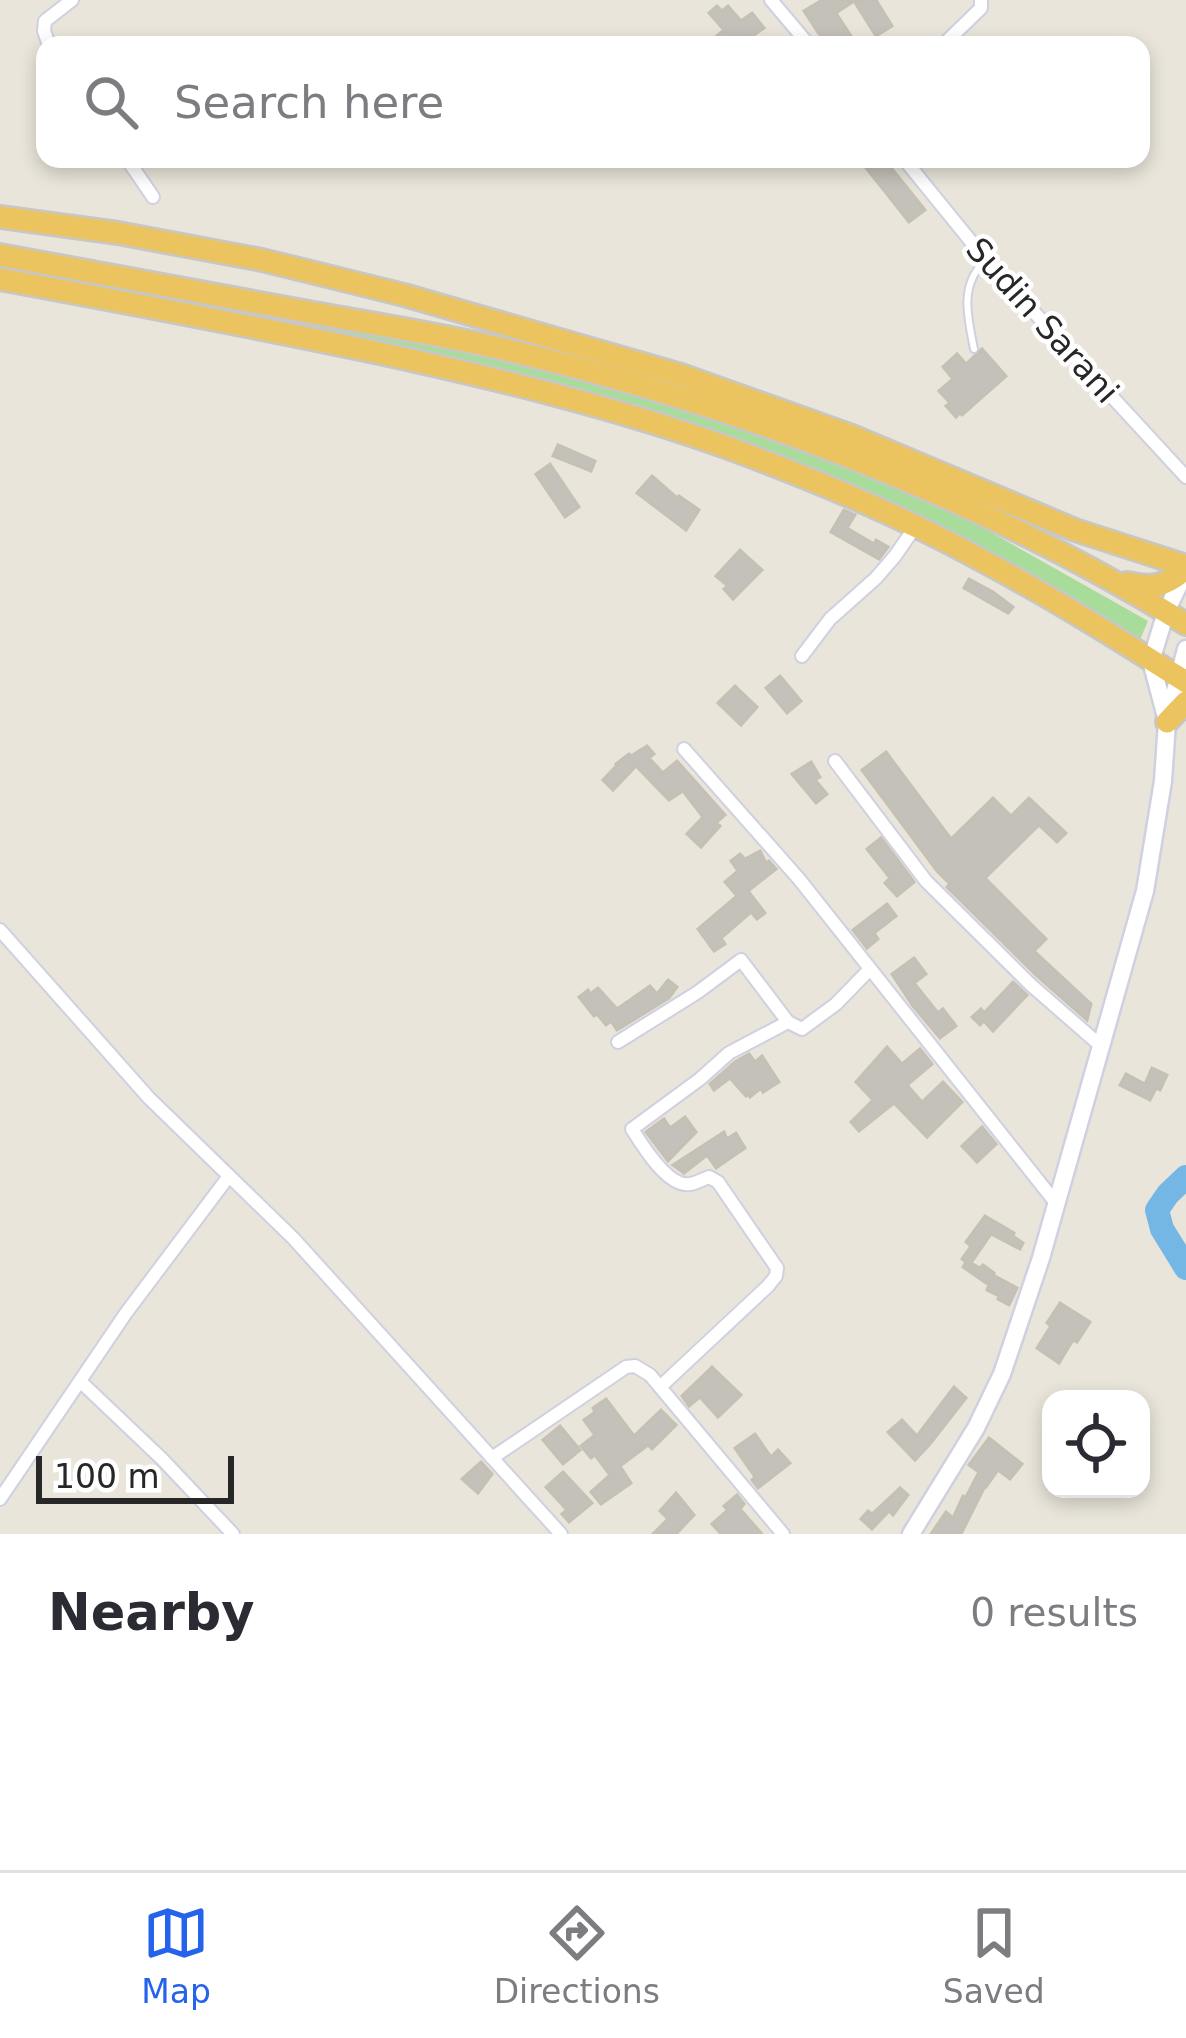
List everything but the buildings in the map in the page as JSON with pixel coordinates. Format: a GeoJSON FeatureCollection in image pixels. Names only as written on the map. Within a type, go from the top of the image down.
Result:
{"type":"FeatureCollection","features":[{"type":"Feature","properties":{"kind":"highway"},"geometry":{"type":"LineString","coordinates":[[0,218],[118,233],[262,260],[626,358],[794,413],[1020,509],[1186,568],[1156,587],[1103,577]]}},
{"type":"Feature","properties":{"kind":"highway"},"geometry":{"type":"LineString","coordinates":[[0,255],[440,337],[615,378],[720,410],[861,463],[1011,529],[1186,624]]}},
{"type":"Feature","properties":{"kind":"highway"},"geometry":{"type":"LineString","coordinates":[[0,279],[276,331],[550,392],[725,447],[980,559],[1183,681]]}},
{"type":"Feature","properties":{"kind":"highway"},"geometry":{"type":"LineString","coordinates":[[1167,722],[1186,702]]}},
{"type":"Feature","properties":{"kind":"main road"},"geometry":{"type":"LineString","coordinates":[[1167,722],[1151,661],[1186,568]]}},
{"type":"Feature","properties":{"kind":"main road"},"geometry":{"type":"LineString","coordinates":[[911,1534],[976,1428],[1002,1374],[1057,1204],[1145,891],[1163,781],[1167,722],[1183,681],[1186,650]]}},
{"type":"Feature","properties":{"kind":"street"},"geometry":{"type":"LineString","coordinates":[[46,36],[45,21],[72,0]]}},
{"type":"Feature","properties":{"kind":"street"},"geometry":{"type":"LineString","coordinates":[[770,0],[800,36]]}},
{"type":"Feature","properties":{"kind":"street"},"geometry":{"type":"LineString","coordinates":[[952,36],[981,8],[981,0]]}},
{"type":"Feature","properties":{"kind":"street"},"geometry":{"type":"LineString","coordinates":[[134,168],[154,197]]}},
{"type":"Feature","properties":{"kind":"street","name":"Sudin Sarani"},"geometry":{"type":"LineString","coordinates":[[911,168],[986,260],[1186,477]]}},
{"type":"Feature","properties":{"kind":"street"},"geometry":{"type":"LineString","coordinates":[[802,656],[830,619],[895,556],[915,527]]}},
{"type":"Feature","properties":{"kind":"street"},"geometry":{"type":"LineString","coordinates":[[684,749],[799,879],[1057,1204]]}},
{"type":"Feature","properties":{"kind":"street"},"geometry":{"type":"LineString","coordinates":[[835,760],[926,881],[1031,985],[1101,1046]]}},
{"type":"Feature","properties":{"kind":"street"},"geometry":{"type":"LineString","coordinates":[[0,930],[149,1098],[293,1238],[561,1534]]}},
{"type":"Feature","properties":{"kind":"street"},"geometry":{"type":"LineString","coordinates":[[618,1042],[741,960],[797,1028],[808,1027],[870,969]]}},
{"type":"Feature","properties":{"kind":"street"},"geometry":{"type":"LineString","coordinates":[[660,1387],[768,1286],[777,1268],[718,1182],[709,1177],[692,1184],[676,1181],[649,1156],[632,1129],[729,1053],[788,1022]]}},
{"type":"Feature","properties":{"kind":"street"},"geometry":{"type":"LineString","coordinates":[[0,1499],[126,1313],[229,1176]]}},
{"type":"Feature","properties":{"kind":"street"},"geometry":{"type":"LineString","coordinates":[[492,1458],[626,1367],[642,1369],[783,1534]]}},
{"type":"Feature","properties":{"kind":"street"},"geometry":{"type":"LineString","coordinates":[[81,1382],[233,1534]]}},
{"type":"Feature","properties":{"kind":"lane"},"geometry":{"type":"LineString","coordinates":[[974,349],[968,288],[971,274],[986,260]]}},
{"type":"Feature","properties":{"kind":"green space"},"geometry":{"type":"Polygon","coordinates":[[[0,261],[483,351],[650,395],[751,428],[962,516],[1148,621],[1139,642],[952,537],[645,411],[483,365],[0,273],[0,261]]]}},
{"type":"Feature","properties":{"kind":"waterway"},"geometry":{"type":"LineString","coordinates":[[1186,1177],[1157,1210],[1162,1229],[1186,1268]]}}]}
